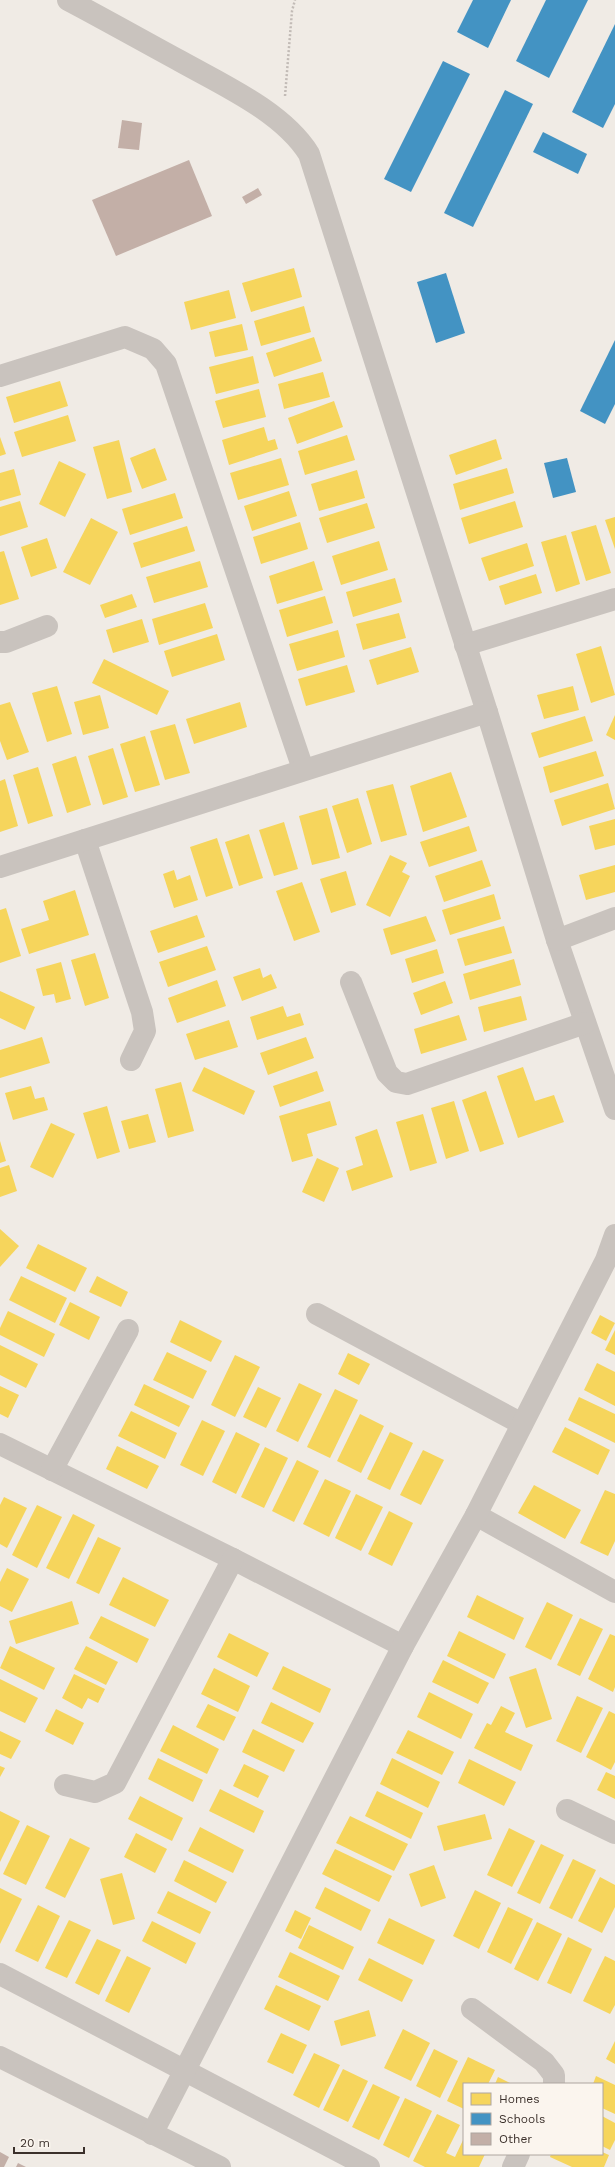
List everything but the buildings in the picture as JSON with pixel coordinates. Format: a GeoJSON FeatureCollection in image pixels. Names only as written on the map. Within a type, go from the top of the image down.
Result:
{"type":"FeatureCollection","features":[{"type":"Feature","properties":{"kind":"street"},"geometry":{"type":"LineString","coordinates":[[68,0],[224,85],[283,122],[300,139],[309,154],[466,645],[557,940],[614,1101]]}},
{"type":"Feature","properties":{"kind":"street"},"geometry":{"type":"LineString","coordinates":[[0,376],[125,337],[153,349],[166,364],[303,769]]}},
{"type":"Feature","properties":{"kind":"street"},"geometry":{"type":"LineString","coordinates":[[466,645],[615,599]]}},
{"type":"Feature","properties":{"kind":"street"},"geometry":{"type":"LineString","coordinates":[[0,642],[6,642],[47,626]]}},
{"type":"Feature","properties":{"kind":"street"},"geometry":{"type":"LineString","coordinates":[[0,868],[303,769],[487,712]]}},
{"type":"Feature","properties":{"kind":"street"},"geometry":{"type":"LineString","coordinates":[[84,840],[142,1012],[145,1031],[131,1060]]}},
{"type":"Feature","properties":{"kind":"street"},"geometry":{"type":"LineString","coordinates":[[557,940],[615,918]]}},
{"type":"Feature","properties":{"kind":"street"},"geometry":{"type":"LineString","coordinates":[[351,982],[387,1073],[396,1082],[407,1084],[585,1022]]}},
{"type":"Feature","properties":{"kind":"street"},"geometry":{"type":"LineString","coordinates":[[152,2134],[403,1646],[476,1515],[606,1260],[615,1236]]}},
{"type":"Feature","properties":{"kind":"street"},"geometry":{"type":"LineString","coordinates":[[317,1314],[522,1424]]}},
{"type":"Feature","properties":{"kind":"street"},"geometry":{"type":"LineString","coordinates":[[52,1470],[128,1330]]}},
{"type":"Feature","properties":{"kind":"street"},"geometry":{"type":"LineString","coordinates":[[0,1444],[233,1559],[403,1646]]}},
{"type":"Feature","properties":{"kind":"street"},"geometry":{"type":"LineString","coordinates":[[476,1515],[615,1592]]}},
{"type":"Feature","properties":{"kind":"street"},"geometry":{"type":"LineString","coordinates":[[65,1786],[96,1792],[115,1783],[233,1559]]}},
{"type":"Feature","properties":{"kind":"street"},"geometry":{"type":"LineString","coordinates":[[567,1810],[615,1833]]}},
{"type":"Feature","properties":{"kind":"street"},"geometry":{"type":"LineString","coordinates":[[0,1974],[369,2167]]}},
{"type":"Feature","properties":{"kind":"street"},"geometry":{"type":"LineString","coordinates":[[472,2009],[544,2062],[554,2075],[554,2083]]}},
{"type":"Feature","properties":{"kind":"street"},"geometry":{"type":"LineString","coordinates":[[0,2057],[220,2167]]}},
{"type":"Feature","properties":{"kind":"street"},"geometry":{"type":"LineString","coordinates":[[513,2167],[519,2155]]}},
{"type":"Feature","properties":{"kind":"path"},"geometry":{"type":"LineString","coordinates":[[283,122],[292,11],[295,0]]}}]}
